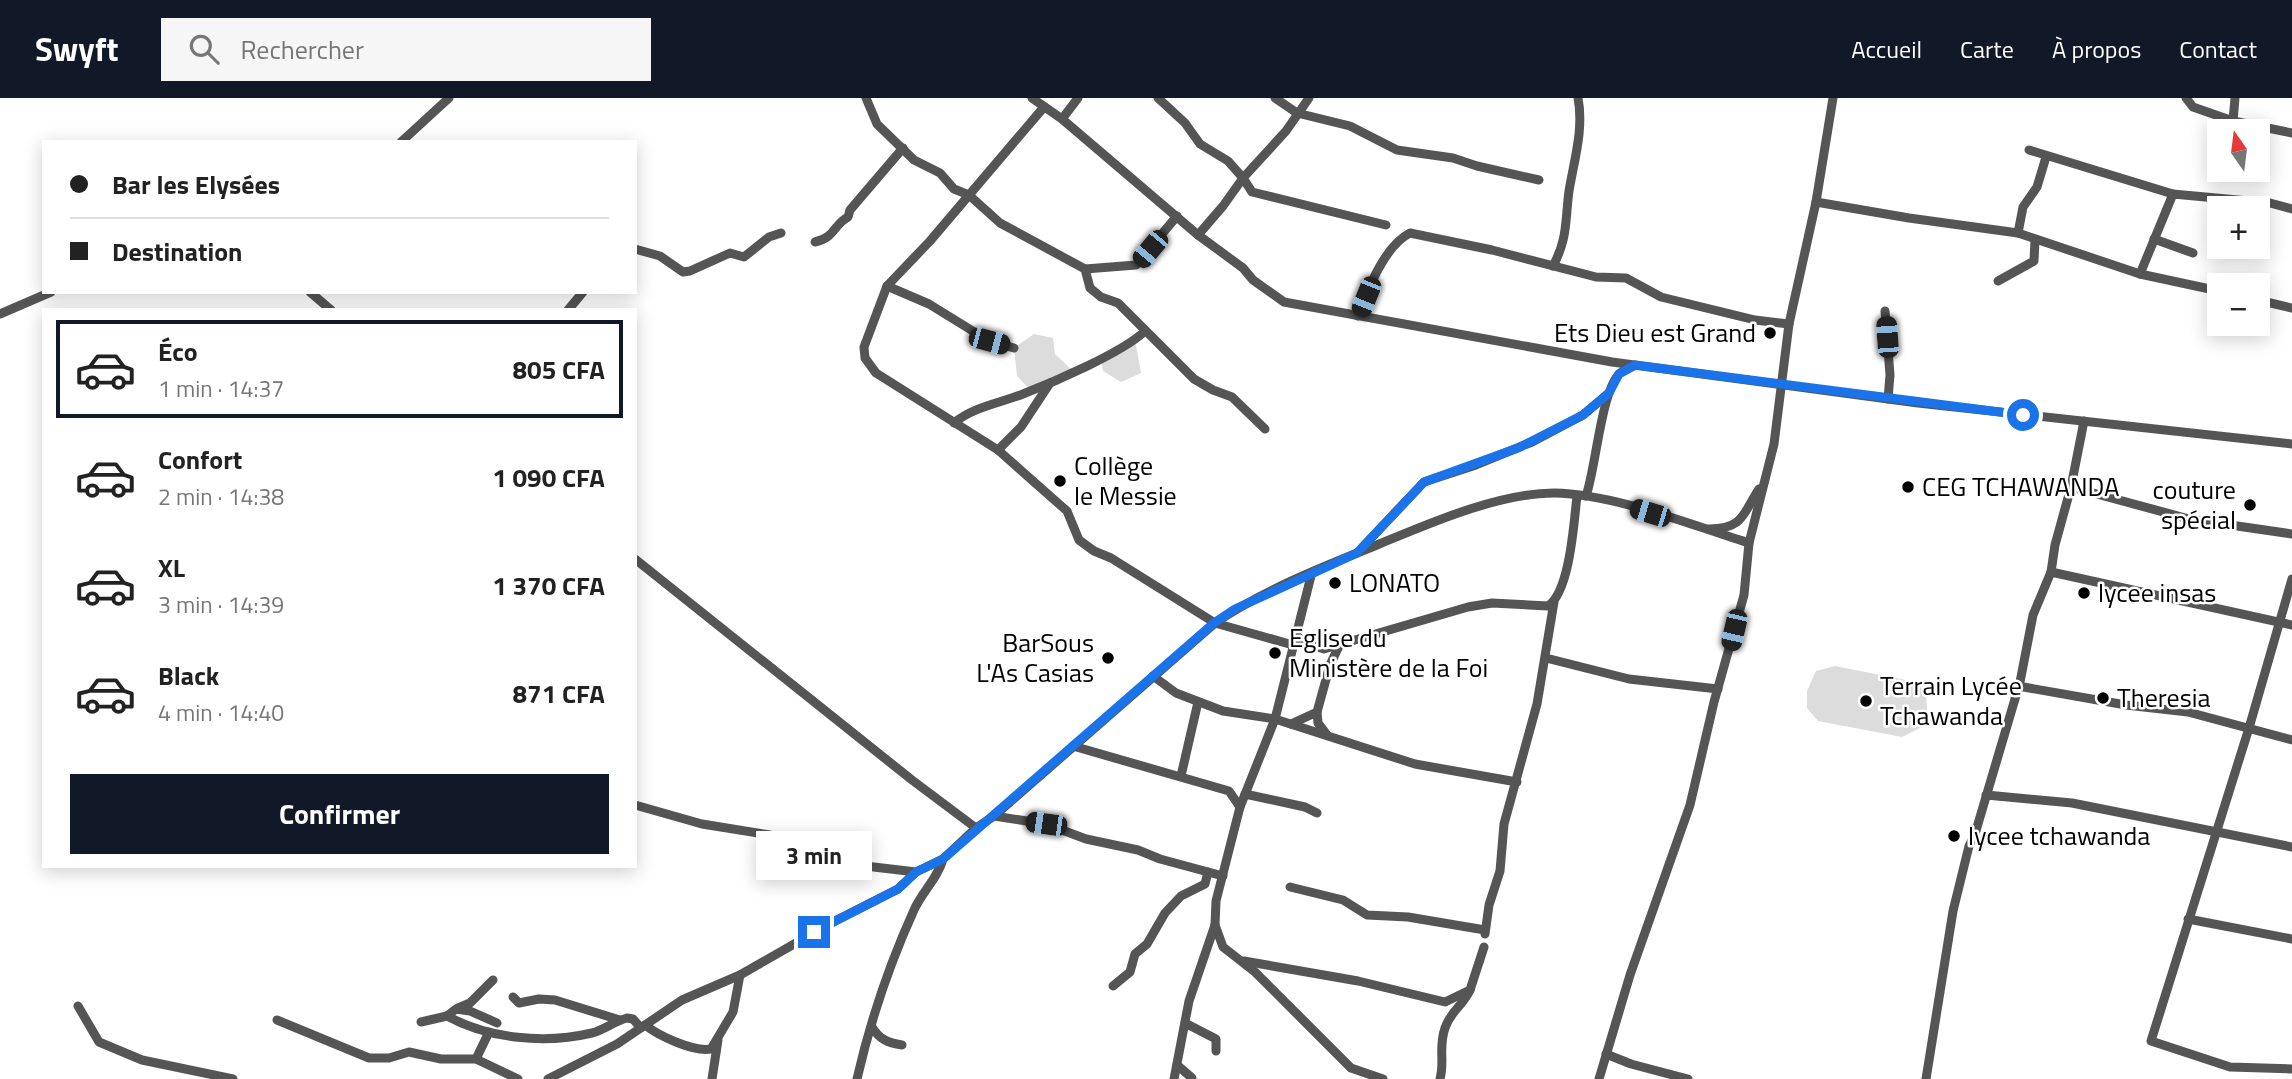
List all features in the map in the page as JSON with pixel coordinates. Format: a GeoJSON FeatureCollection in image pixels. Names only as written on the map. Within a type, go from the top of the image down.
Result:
{"type":"FeatureCollection","features":[{"type":"Feature","properties":{"kind":"street"},"geometry":{"type":"LineString","coordinates":[[403,140],[449,98]]}},
{"type":"Feature","properties":{"kind":"street"},"geometry":{"type":"LineString","coordinates":[[866,98],[877,124],[914,160],[940,173],[954,189],[969,195],[1000,223],[1085,269],[1136,265],[1177,216]]}},
{"type":"Feature","properties":{"kind":"street"},"geometry":{"type":"LineString","coordinates":[[1032,98],[1062,119],[1198,235],[1284,302],[1554,353],[1635,365],[1888,399],[2292,444]]}},
{"type":"Feature","properties":{"kind":"street"},"geometry":{"type":"LineString","coordinates":[[1062,119],[1078,98]]}},
{"type":"Feature","properties":{"kind":"street"},"geometry":{"type":"LineString","coordinates":[[1158,98],[1185,124],[1200,144],[1228,161],[1252,192],[1387,225]]}},
{"type":"Feature","properties":{"kind":"street"},"geometry":{"type":"LineString","coordinates":[[1275,98],[1297,113],[1350,126],[1397,150],[1453,158],[1539,180]]}},
{"type":"Feature","properties":{"kind":"street"},"geometry":{"type":"LineString","coordinates":[[1198,235],[1243,178],[1286,131],[1309,98]]}},
{"type":"Feature","properties":{"kind":"street"},"geometry":{"type":"LineString","coordinates":[[1553,266],[1564,242],[1568,222],[1569,197],[1580,130],[1578,98]]}},
{"type":"Feature","properties":{"kind":"street"},"geometry":{"type":"LineString","coordinates":[[1599,1079],[1630,975],[1690,805],[1744,595],[1749,543],[1774,444],[1789,324],[1816,202],[1833,98]]}},
{"type":"Feature","properties":{"kind":"street"},"geometry":{"type":"LineString","coordinates":[[2186,98],[2193,107],[2227,119]]}},
{"type":"Feature","properties":{"kind":"street"},"geometry":{"type":"LineString","coordinates":[[2233,119],[2235,98]]}},
{"type":"Feature","properties":{"kind":"street"},"geometry":{"type":"LineString","coordinates":[[1044,107],[887,286],[864,346],[865,358],[876,373],[998,450],[1067,511],[1080,540],[1214,623],[1324,649],[1468,607],[1500,603],[1540,608],[1553,602]]}},
{"type":"Feature","properties":{"kind":"street"},"geometry":{"type":"LineString","coordinates":[[2270,129],[2292,133]]}},
{"type":"Feature","properties":{"kind":"street"},"geometry":{"type":"LineString","coordinates":[[815,242],[831,237],[850,210],[903,148]]}},
{"type":"Feature","properties":{"kind":"street"},"geometry":{"type":"LineString","coordinates":[[2029,150],[2046,157],[2088,165],[2173,194],[2270,203],[2292,209]]}},
{"type":"Feature","properties":{"kind":"street"},"geometry":{"type":"LineString","coordinates":[[2018,233],[2023,206],[2037,187],[2046,157]]}},
{"type":"Feature","properties":{"kind":"street"},"geometry":{"type":"LineString","coordinates":[[2140,274],[2173,194]]}},
{"type":"Feature","properties":{"kind":"street"},"geometry":{"type":"LineString","coordinates":[[1816,202],[2018,233],[2140,274],[2207,288]]}},
{"type":"Feature","properties":{"kind":"street"},"geometry":{"type":"LineString","coordinates":[[637,250],[660,256],[682,272],[730,253],[744,257],[769,237],[780,233]]}},
{"type":"Feature","properties":{"kind":"street"},"geometry":{"type":"LineString","coordinates":[[1358,316],[1373,279],[1399,240],[1410,233],[1492,250],[1606,279],[1626,278],[1661,297],[1755,320],[1789,324]]}},
{"type":"Feature","properties":{"kind":"street"},"geometry":{"type":"LineString","coordinates":[[2154,239],[2193,253]]}},
{"type":"Feature","properties":{"kind":"street"},"geometry":{"type":"LineString","coordinates":[[1998,281],[2034,261],[2035,240]]}},
{"type":"Feature","properties":{"kind":"street"},"geometry":{"type":"LineString","coordinates":[[1085,269],[1090,288],[1101,297],[1118,303],[1144,332],[1194,379],[1232,397],[1265,429]]}},
{"type":"Feature","properties":{"kind":"street"},"geometry":{"type":"LineString","coordinates":[[887,286],[929,304],[989,341],[1014,348]]}},
{"type":"Feature","properties":{"kind":"street"},"geometry":{"type":"LineString","coordinates":[[0,314],[46,294]]}},
{"type":"Feature","properties":{"kind":"street"},"geometry":{"type":"LineString","coordinates":[[312,294],[329,308]]}},
{"type":"Feature","properties":{"kind":"street"},"geometry":{"type":"LineString","coordinates":[[570,308],[581,294]]}},
{"type":"Feature","properties":{"kind":"street"},"geometry":{"type":"LineString","coordinates":[[2270,303],[2292,308]]}},
{"type":"Feature","properties":{"kind":"street"},"geometry":{"type":"LineString","coordinates":[[1885,311],[1890,375],[1888,399]]}},
{"type":"Feature","properties":{"kind":"street"},"geometry":{"type":"LineString","coordinates":[[954,423],[963,415],[1051,382],[1135,340],[1144,332]]}},
{"type":"Feature","properties":{"kind":"street"},"geometry":{"type":"LineString","coordinates":[[1290,887],[1343,900],[1367,915],[1408,917],[1485,932],[1489,905],[1500,871],[1504,824],[1517,782],[1546,658],[1553,602],[1563,577],[1582,496],[1594,475],[1609,393],[1619,374],[1635,365]]}},
{"type":"Feature","properties":{"kind":"street"},"geometry":{"type":"LineString","coordinates":[[998,450],[1021,427],[1051,382]]}},
{"type":"Feature","properties":{"kind":"street"},"geometry":{"type":"LineString","coordinates":[[1357,553],[1424,482],[1474,466],[1532,442],[1583,415],[1609,393]]}},
{"type":"Feature","properties":{"kind":"street"},"geometry":{"type":"LineString","coordinates":[[1926,1079],[1953,911],[1969,846],[2018,686],[2033,615],[2052,572],[2055,545],[2071,486],[2084,421]]}},
{"type":"Feature","properties":{"kind":"street"},"geometry":{"type":"LineString","coordinates":[[1700,528],[1724,528],[1737,523],[1747,512],[1762,484]]}},
{"type":"Feature","properties":{"kind":"street"},"geometry":{"type":"LineString","coordinates":[[2071,486],[2189,519],[2292,534]]}},
{"type":"Feature","properties":{"kind":"street"},"geometry":{"type":"LineString","coordinates":[[552,1078],[598,1055],[681,1000],[740,975],[831,923],[898,889],[916,872],[943,859],[1214,623],[1235,609],[1294,580],[1441,519],[1514,498],[1554,494],[1582,496],[1749,543]]}},
{"type":"Feature","properties":{"kind":"street"},"geometry":{"type":"LineString","coordinates":[[637,561],[976,828]]}},
{"type":"Feature","properties":{"kind":"street"},"geometry":{"type":"LineString","coordinates":[[1174,1079],[1189,1001],[1215,925],[1216,901],[1240,807],[1275,719],[1312,572]]}},
{"type":"Feature","properties":{"kind":"street"},"geometry":{"type":"LineString","coordinates":[[2052,572],[2292,625]]}},
{"type":"Feature","properties":{"kind":"street"},"geometry":{"type":"LineString","coordinates":[[2292,579],[2249,728],[2151,1041],[2230,1067],[2292,1069]]}},
{"type":"Feature","properties":{"kind":"street"},"geometry":{"type":"LineString","coordinates":[[1294,580],[1306,599]]}},
{"type":"Feature","properties":{"kind":"street"},"geometry":{"type":"LineString","coordinates":[[1327,735],[1318,723],[1317,712],[1330,665],[1339,646]]}},
{"type":"Feature","properties":{"kind":"street"},"geometry":{"type":"LineString","coordinates":[[1546,658],[1629,679],[1718,689]]}},
{"type":"Feature","properties":{"kind":"street"},"geometry":{"type":"LineString","coordinates":[[1153,676],[1166,687],[1223,711],[1275,719],[1415,764],[1517,782]]}},
{"type":"Feature","properties":{"kind":"street"},"geometry":{"type":"LineString","coordinates":[[2018,686],[2126,705],[2188,712],[2292,740]]}},
{"type":"Feature","properties":{"kind":"street"},"geometry":{"type":"LineString","coordinates":[[1181,776],[1198,702]]}},
{"type":"Feature","properties":{"kind":"street"},"geometry":{"type":"LineString","coordinates":[[1291,724],[1317,712]]}},
{"type":"Feature","properties":{"kind":"street"},"geometry":{"type":"LineString","coordinates":[[1073,746],[1112,760],[1181,776],[1229,791],[1246,790],[1317,813]]}},
{"type":"Feature","properties":{"kind":"street"},"geometry":{"type":"LineString","coordinates":[[1229,791],[1240,807]]}},
{"type":"Feature","properties":{"kind":"street"},"geometry":{"type":"LineString","coordinates":[[1986,795],[2072,803],[2292,846]]}},
{"type":"Feature","properties":{"kind":"street"},"geometry":{"type":"LineString","coordinates":[[637,806],[702,824],[770,835],[857,865],[916,872]]}},
{"type":"Feature","properties":{"kind":"street"},"geometry":{"type":"LineString","coordinates":[[994,816],[1046,824],[1086,839],[1139,850],[1160,859],[1223,876]]}},
{"type":"Feature","properties":{"kind":"street"},"geometry":{"type":"LineString","coordinates":[[857,1079],[872,1027],[915,908],[943,859]]}},
{"type":"Feature","properties":{"kind":"street"},"geometry":{"type":"LineString","coordinates":[[1114,986],[1130,972],[1135,954],[1147,944],[1164,913],[1181,896],[1205,884],[1208,872]]}},
{"type":"Feature","properties":{"kind":"street"},"geometry":{"type":"LineString","coordinates":[[2188,919],[2292,939]]}},
{"type":"Feature","properties":{"kind":"street"},"geometry":{"type":"LineString","coordinates":[[1215,925],[1223,947],[1243,961],[1351,1069],[1383,1079]]}},
{"type":"Feature","properties":{"kind":"street"},"geometry":{"type":"LineString","coordinates":[[1440,1079],[1443,1068],[1440,1051],[1445,1028],[1452,1011],[1466,1001],[1484,947]]}},
{"type":"Feature","properties":{"kind":"street"},"geometry":{"type":"LineString","coordinates":[[1243,961],[1358,981],[1445,1002],[1470,990]]}},
{"type":"Feature","properties":{"kind":"street"},"geometry":{"type":"LineString","coordinates":[[447,1016],[466,1026],[489,1032],[548,1039],[594,1032],[620,1020],[633,1019],[683,1046],[711,1049],[733,1012],[740,975]]}},
{"type":"Feature","properties":{"kind":"street"},"geometry":{"type":"LineString","coordinates":[[421,1022],[447,1016],[472,1001],[493,980]]}},
{"type":"Feature","properties":{"kind":"street"},"geometry":{"type":"LineString","coordinates":[[513,997],[519,1003],[539,999],[555,1000],[620,1020]]}},
{"type":"Feature","properties":{"kind":"street"},"geometry":{"type":"LineString","coordinates":[[78,1006],[99,1042],[142,1060],[233,1079]]}},
{"type":"Feature","properties":{"kind":"street"},"geometry":{"type":"LineString","coordinates":[[456,1009],[470,1011],[497,1023]]}},
{"type":"Feature","properties":{"kind":"street"},"geometry":{"type":"LineString","coordinates":[[277,1020],[369,1058],[388,1058],[408,1052],[441,1059],[476,1059],[518,1079]]}},
{"type":"Feature","properties":{"kind":"street"},"geometry":{"type":"LineString","coordinates":[[1185,1023],[1216,1039],[1216,1051]]}},
{"type":"Feature","properties":{"kind":"street"},"geometry":{"type":"LineString","coordinates":[[872,1027],[876,1036],[902,1045]]}},
{"type":"Feature","properties":{"kind":"street"},"geometry":{"type":"LineString","coordinates":[[476,1059],[489,1032]]}},
{"type":"Feature","properties":{"kind":"street"},"geometry":{"type":"LineString","coordinates":[[712,1079],[718,1040]]}},
{"type":"Feature","properties":{"kind":"street"},"geometry":{"type":"LineString","coordinates":[[1606,1054],[1631,1064],[1688,1079]]}},
{"type":"Feature","properties":{"kind":"street"},"geometry":{"type":"LineString","coordinates":[[1177,1065],[1192,1078]]}},
{"type":"Feature","properties":{"kind":"shaded area"},"geometry":{"type":"Polygon","coordinates":[[[1034,334],[1053,338],[1055,354],[1073,371],[1031,391],[1017,376],[1014,348],[1034,334]]]}},
{"type":"Feature","properties":{"kind":"shaded area"},"geometry":{"type":"Polygon","coordinates":[[[1135,340],[1141,373],[1121,382],[1103,371],[1101,357],[1135,340]]]}},
{"type":"Feature","properties":{"kind":"shaded area","name":"Terrain Lycée Tchawanda"},"geometry":{"type":"Polygon","coordinates":[[[1835,666],[1916,682],[1926,693],[1927,710],[1920,728],[1902,737],[1818,721],[1807,708],[1807,691],[1816,671],[1835,666]]]}},
{"type":"Feature","properties":{"kind":"place","name":"Ets Dieu est Grand"},"geometry":{"type":"Point","coordinates":[1770,333]}},
{"type":"Feature","properties":{"kind":"place","name":"Collège le Messie"},"geometry":{"type":"Point","coordinates":[1060,481]}},
{"type":"Feature","properties":{"kind":"place","name":"CEG TCHAWANDA"},"geometry":{"type":"Point","coordinates":[1908,487]}},
{"type":"Feature","properties":{"kind":"place","name":"couture spécial"},"geometry":{"type":"Point","coordinates":[2250,505]}},
{"type":"Feature","properties":{"kind":"place","name":"LONATO"},"geometry":{"type":"Point","coordinates":[1335,583]}},
{"type":"Feature","properties":{"kind":"place","name":"lycee insas"},"geometry":{"type":"Point","coordinates":[2084,593]}},
{"type":"Feature","properties":{"kind":"place","name":"Eglise du Ministère de la Foi"},"geometry":{"type":"Point","coordinates":[1275,653]}},
{"type":"Feature","properties":{"kind":"place","name":"BarSous L'As Casias"},"geometry":{"type":"Point","coordinates":[1108,658]}},
{"type":"Feature","properties":{"kind":"place","name":"Theresia"},"geometry":{"type":"Point","coordinates":[2103,698]}},
{"type":"Feature","properties":{"kind":"place","name":"Terrain Lycée Tchawanda"},"geometry":{"type":"Point","coordinates":[1866,701]}},
{"type":"Feature","properties":{"kind":"place","name":"lycee tchawanda"},"geometry":{"type":"Point","coordinates":[1954,836]}},
{"type":"Feature","properties":{"kind":"route"},"geometry":{"type":"LineString","coordinates":[[814,932],[898,889],[916,872],[943,859],[1214,623],[1235,609],[1294,580],[1357,553],[1424,482],[1518,448],[1583,415],[1609,393],[1619,374],[1635,365],[2023,415]]}}]}
